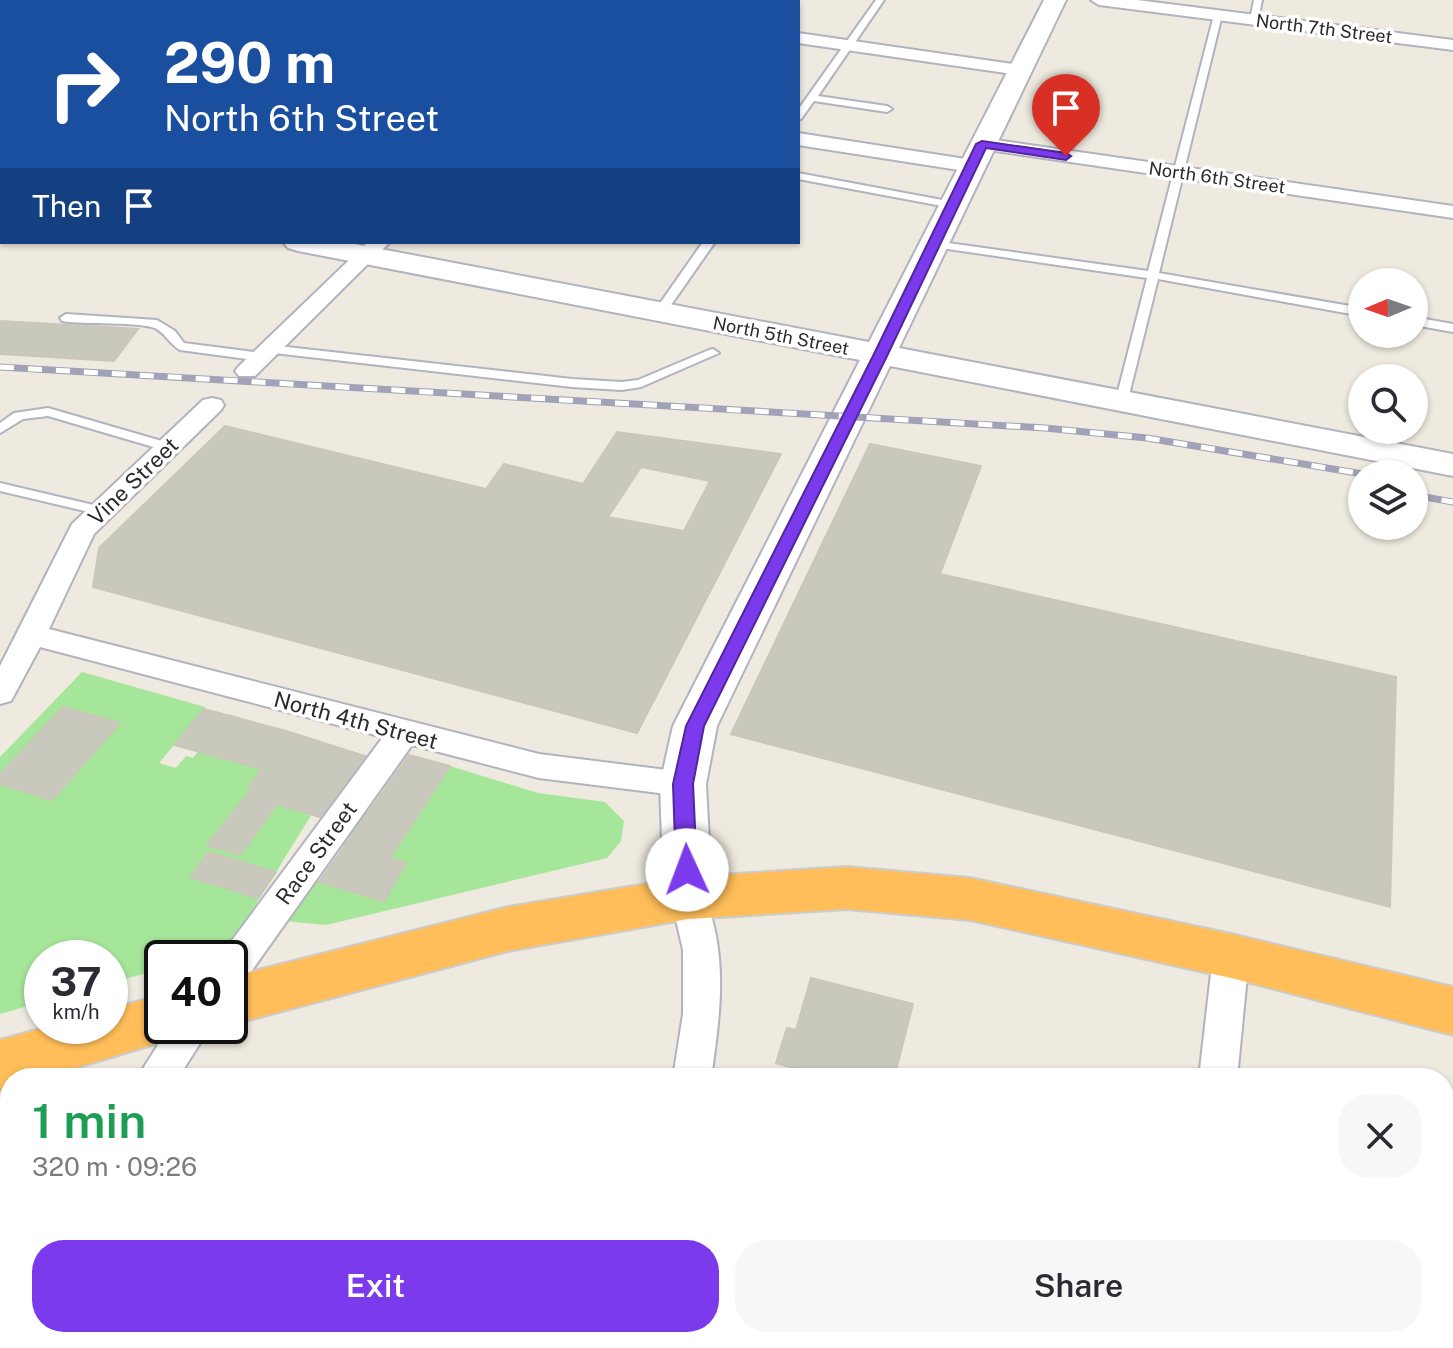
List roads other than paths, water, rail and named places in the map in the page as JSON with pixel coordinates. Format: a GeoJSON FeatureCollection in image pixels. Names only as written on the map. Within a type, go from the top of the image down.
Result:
{"type":"FeatureCollection","features":[{"type":"Feature","properties":{"kind":"highway"},"geometry":{"type":"LineString","coordinates":[[248,996],[508,929],[688,898],[847,888],[970,899],[1231,956],[1453,1011]]}},
{"type":"Feature","properties":{"kind":"highway"},"geometry":{"type":"LineString","coordinates":[[0,1065],[144,1024]]}},
{"type":"Feature","properties":{"kind":"street"},"geometry":{"type":"LineString","coordinates":[[694,1068],[702,1014],[701,950],[688,898],[683,784],[695,726],[1055,0]]}},
{"type":"Feature","properties":{"kind":"street","name":"North 7th Street"},"geometry":{"type":"LineString","coordinates":[[1099,0],[1453,45]]}},
{"type":"Feature","properties":{"kind":"street"},"geometry":{"type":"LineString","coordinates":[[800,38],[1020,70]]}},
{"type":"Feature","properties":{"kind":"street","name":"North 6th Street"},"geometry":{"type":"LineString","coordinates":[[800,139],[1177,173],[1453,212]]}},
{"type":"Feature","properties":{"kind":"street","name":"North 5th Street"},"geometry":{"type":"LineString","coordinates":[[323,244],[373,248],[660,312],[1453,465]]}},
{"type":"Feature","properties":{"kind":"street"},"geometry":{"type":"LineString","coordinates":[[259,359],[373,248]]}},
{"type":"Feature","properties":{"kind":"street","name":"Vine Street"},"geometry":{"type":"LineString","coordinates":[[0,693],[32,635],[82,530],[212,405]]}},
{"type":"Feature","properties":{"kind":"street","name":"North 4th Street"},"geometry":{"type":"LineString","coordinates":[[32,635],[539,766],[683,784]]}},
{"type":"Feature","properties":{"kind":"street","name":"Race Street"},"geometry":{"type":"LineString","coordinates":[[248,947],[403,733]]}},
{"type":"Feature","properties":{"kind":"street"},"geometry":{"type":"LineString","coordinates":[[1219,1068],[1231,956]]}},
{"type":"Feature","properties":{"kind":"street"},"geometry":{"type":"LineString","coordinates":[[163,1068],[180,1044]]}},
{"type":"Feature","properties":{"kind":"lane"},"geometry":{"type":"LineString","coordinates":[[800,114],[880,0]]}},
{"type":"Feature","properties":{"kind":"lane"},"geometry":{"type":"LineString","coordinates":[[1254,20],[1258,0]]}},
{"type":"Feature","properties":{"kind":"lane"},"geometry":{"type":"LineString","coordinates":[[1122,399],[1218,15]]}},
{"type":"Feature","properties":{"kind":"lane"},"geometry":{"type":"LineString","coordinates":[[813,98],[887,109]]}},
{"type":"Feature","properties":{"kind":"lane"},"geometry":{"type":"LineString","coordinates":[[800,176],[953,205]]}},
{"type":"Feature","properties":{"kind":"lane"},"geometry":{"type":"LineString","coordinates":[[660,312],[708,244]]}},
{"type":"Feature","properties":{"kind":"lane"},"geometry":{"type":"LineString","coordinates":[[934,244],[1152,275],[1348,310]]}},
{"type":"Feature","properties":{"kind":"lane"},"geometry":{"type":"LineString","coordinates":[[66,318],[157,324],[171,334],[180,346],[259,359],[622,386],[641,383],[713,353]]}},
{"type":"Feature","properties":{"kind":"lane"},"geometry":{"type":"LineString","coordinates":[[1428,324],[1453,328]]}},
{"type":"Feature","properties":{"kind":"lane"},"geometry":{"type":"LineString","coordinates":[[0,429],[19,416],[48,412],[167,447]]}},
{"type":"Feature","properties":{"kind":"lane"},"geometry":{"type":"LineString","coordinates":[[0,487],[102,511]]}},
{"type":"Feature","properties":{"kind":"railway"},"geometry":{"type":"LineString","coordinates":[[0,367],[1045,428],[1147,438],[1348,472]]}},
{"type":"Feature","properties":{"kind":"railway"},"geometry":{"type":"LineString","coordinates":[[1428,498],[1453,502]]}}]}
